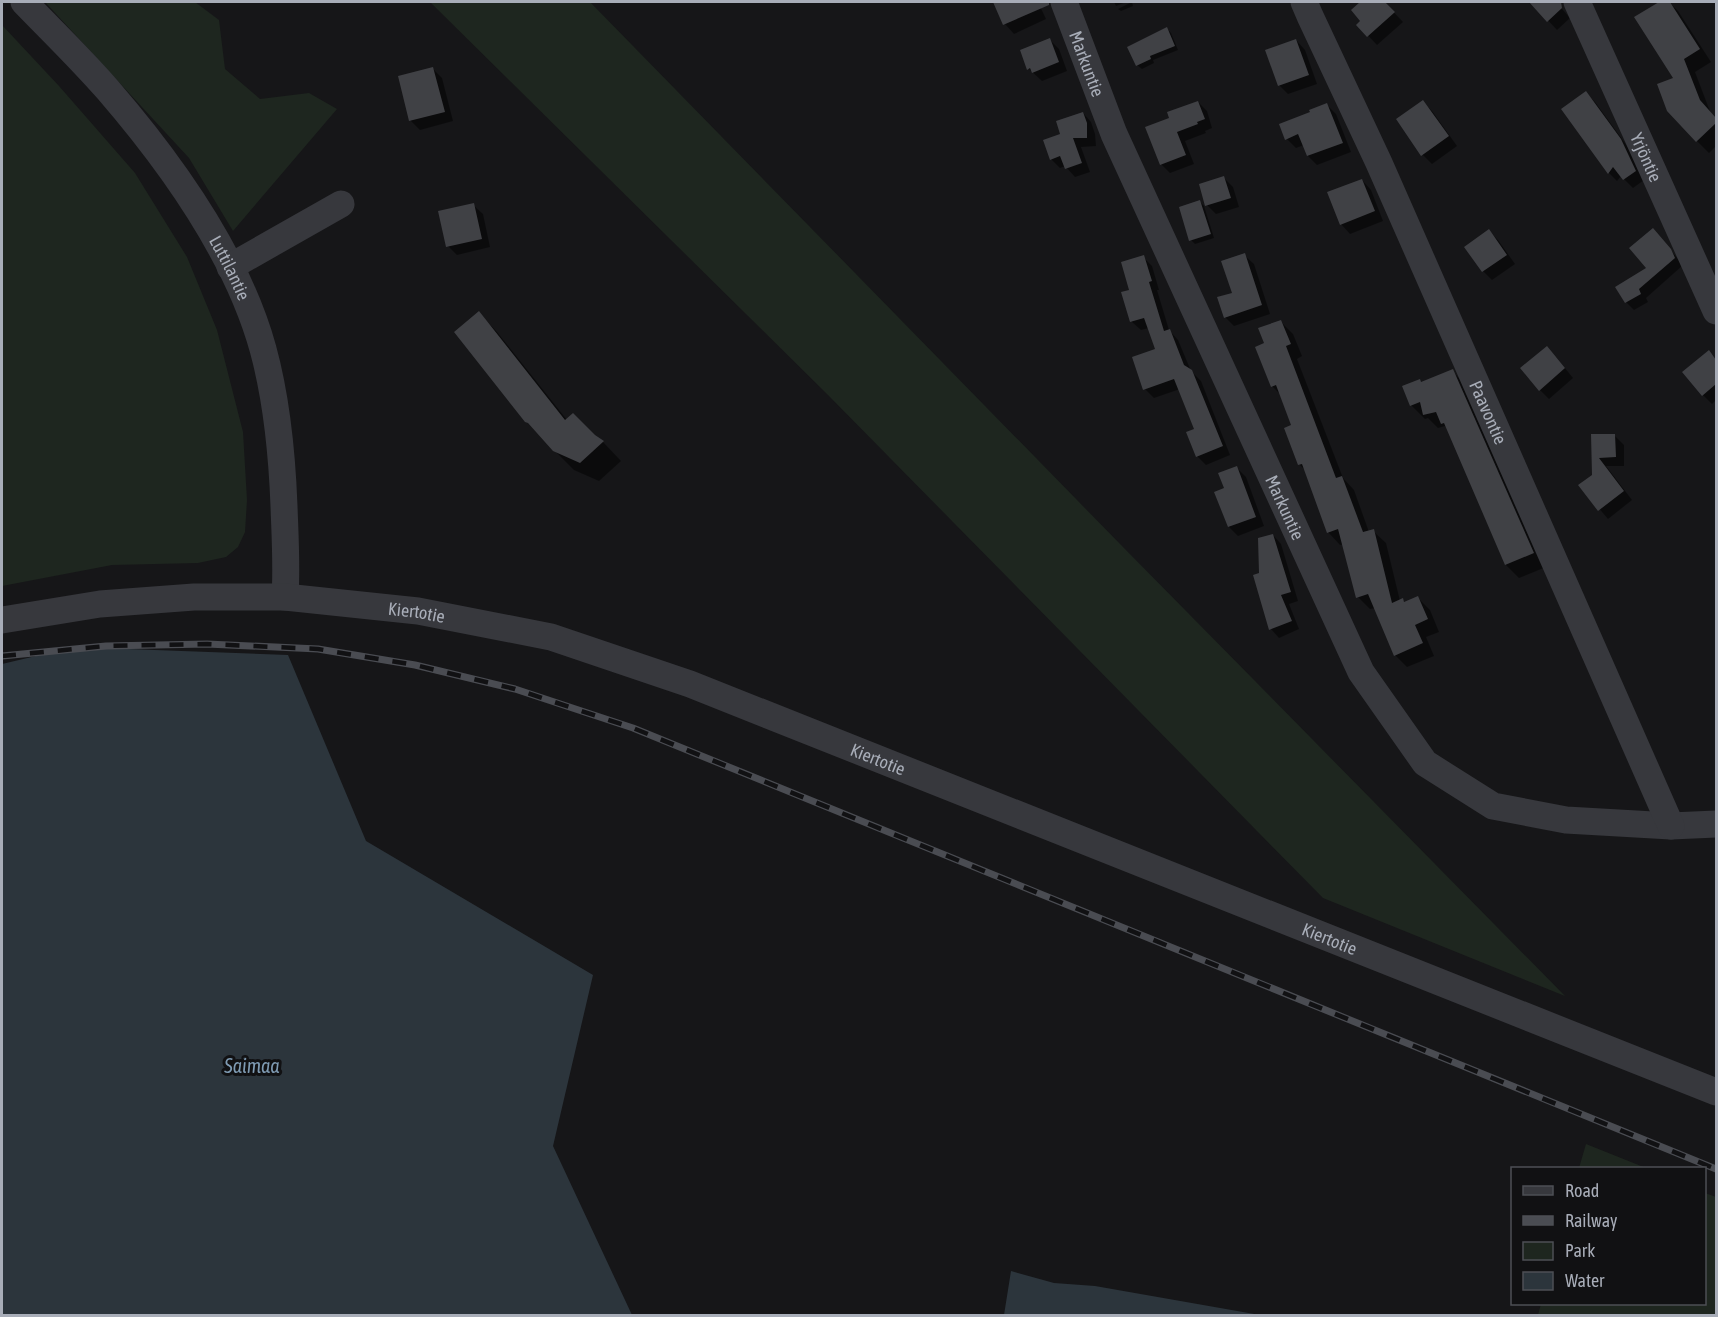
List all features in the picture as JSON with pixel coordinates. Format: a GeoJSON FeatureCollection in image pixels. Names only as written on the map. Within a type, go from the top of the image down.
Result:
{"type":"FeatureCollection","features":[{"type":"Feature","properties":{"kind":"street","name":"Luttilantie"},"geometry":{"type":"LineString","coordinates":[[24,2],[108,90],[169,166],[214,237],[247,305],[262,347],[273,389],[283,473],[285,597]]}},
{"type":"Feature","properties":{"kind":"street","name":"Markuntie"},"geometry":{"type":"LineString","coordinates":[[1064,2],[1114,134],[1361,672],[1425,763],[1493,806],[1566,820],[1671,826],[1716,824]]}},
{"type":"Feature","properties":{"kind":"street","name":"Paavontie"},"geometry":{"type":"LineString","coordinates":[[1304,2],[1379,163],[1671,826]]}},
{"type":"Feature","properties":{"kind":"street","name":"Yrjöntie"},"geometry":{"type":"LineString","coordinates":[[1577,2],[1716,311]]}},
{"type":"Feature","properties":{"kind":"street"},"geometry":{"type":"LineString","coordinates":[[230,267],[340,204]]}},
{"type":"Feature","properties":{"kind":"street","name":"Kiertotie"},"geometry":{"type":"LineString","coordinates":[[2,620],[100,604],[194,597],[285,597],[418,611],[551,637],[690,684],[1716,1092]]}},
{"type":"Feature","properties":{"kind":"green space"},"geometry":{"type":"Polygon","coordinates":[[[45,2],[195,2],[219,20],[225,69],[260,99],[309,93],[337,109],[233,231],[189,158],[45,2]]]}},
{"type":"Feature","properties":{"kind":"green space"},"geometry":{"type":"Polygon","coordinates":[[[430,2],[590,2],[1565,996],[1323,898],[828,395],[430,2]]]}},
{"type":"Feature","properties":{"kind":"green space"},"geometry":{"type":"Polygon","coordinates":[[[2,25],[135,173],[187,257],[217,330],[243,432],[247,500],[245,532],[238,547],[226,557],[198,563],[112,565],[2,586],[2,25]]]}},
{"type":"Feature","properties":{"kind":"green space"},"geometry":{"type":"Polygon","coordinates":[[[1586,1144],[1644,1167],[1579,1167],[1586,1144]]]}},
{"type":"Feature","properties":{"kind":"green space"},"geometry":{"type":"Polygon","coordinates":[[[1706,1193],[1716,1197],[1716,1315],[1538,1315],[1541,1305],[1706,1305],[1706,1193]]]}},
{"type":"Feature","properties":{"kind":"water","name":"Saimaa"},"geometry":{"type":"Polygon","coordinates":[[[74,647],[288,655],[366,841],[593,975],[553,1146],[632,1315],[2,1315],[2,664],[74,647]]]}},
{"type":"Feature","properties":{"kind":"water"},"geometry":{"type":"Polygon","coordinates":[[[1011,1271],[1054,1283],[1095,1286],[1260,1315],[1004,1315],[1011,1271]]]}},
{"type":"Feature","properties":{"kind":"building"},"geometry":{"type":"Polygon","coordinates":[[[993,2],[1049,2],[1049,5],[1003,25],[993,2]]]}},
{"type":"Feature","properties":{"kind":"building"},"geometry":{"type":"Polygon","coordinates":[[[1360,2],[1385,2],[1395,12],[1367,37],[1356,25],[1360,21],[1351,10],[1360,2]]]}},
{"type":"Feature","properties":{"kind":"building"},"geometry":{"type":"Polygon","coordinates":[[[1529,2],[1561,2],[1562,8],[1547,22],[1529,2]]]}},
{"type":"Feature","properties":{"kind":"building"},"geometry":{"type":"Polygon","coordinates":[[[1659,2],[1670,2],[1700,49],[1684,59],[1700,100],[1716,118],[1716,123],[1696,142],[1667,111],[1657,84],[1673,78],[1634,17],[1659,2]]]}},
{"type":"Feature","properties":{"kind":"building"},"geometry":{"type":"Polygon","coordinates":[[[1167,27],[1175,46],[1150,56],[1151,59],[1136,66],[1127,47],[1167,27]]]}},
{"type":"Feature","properties":{"kind":"building"},"geometry":{"type":"Polygon","coordinates":[[[1050,38],[1059,62],[1032,73],[1030,68],[1027,70],[1020,50],[1050,38]]]}},
{"type":"Feature","properties":{"kind":"building"},"geometry":{"type":"Polygon","coordinates":[[[1296,39],[1309,75],[1278,86],[1265,50],[1296,39]]]}},
{"type":"Feature","properties":{"kind":"building"},"geometry":{"type":"Polygon","coordinates":[[[433,67],[445,112],[409,121],[398,76],[433,67]]]}},
{"type":"Feature","properties":{"kind":"building"},"geometry":{"type":"Polygon","coordinates":[[[1586,91],[1621,139],[1636,171],[1623,180],[1613,167],[1608,174],[1561,109],[1586,91]]]}},
{"type":"Feature","properties":{"kind":"building"},"geometry":{"type":"Polygon","coordinates":[[[1423,100],[1449,136],[1421,156],[1396,119],[1423,100]]]}},
{"type":"Feature","properties":{"kind":"building"},"geometry":{"type":"Polygon","coordinates":[[[1198,101],[1205,119],[1177,132],[1186,155],[1160,165],[1145,127],[1169,118],[1167,112],[1198,101]]]}},
{"type":"Feature","properties":{"kind":"building"},"geometry":{"type":"Polygon","coordinates":[[[1327,103],[1343,143],[1307,156],[1298,134],[1285,140],[1279,124],[1327,103]]]}},
{"type":"Feature","properties":{"kind":"building"},"geometry":{"type":"Polygon","coordinates":[[[1083,112],[1087,123],[1087,138],[1073,138],[1082,163],[1065,169],[1060,156],[1050,160],[1043,140],[1060,134],[1056,121],[1083,112]]]}},
{"type":"Feature","properties":{"kind":"building"},"geometry":{"type":"Polygon","coordinates":[[[1224,176],[1231,198],[1205,206],[1199,184],[1224,176]]]}},
{"type":"Feature","properties":{"kind":"building"},"geometry":{"type":"Polygon","coordinates":[[[1362,179],[1375,211],[1340,225],[1327,192],[1362,179]]]}},
{"type":"Feature","properties":{"kind":"building"},"geometry":{"type":"Polygon","coordinates":[[[1200,200],[1211,234],[1189,241],[1179,207],[1200,200]]]}},
{"type":"Feature","properties":{"kind":"building"},"geometry":{"type":"Polygon","coordinates":[[[474,203],[482,239],[446,247],[438,211],[474,203]]]}},
{"type":"Feature","properties":{"kind":"building"},"geometry":{"type":"Polygon","coordinates":[[[1653,228],[1671,249],[1675,258],[1639,289],[1641,294],[1625,303],[1615,287],[1646,268],[1629,248],[1653,228]]]}},
{"type":"Feature","properties":{"kind":"building"},"geometry":{"type":"Polygon","coordinates":[[[1489,229],[1507,255],[1482,272],[1464,247],[1489,229]]]}},
{"type":"Feature","properties":{"kind":"building"},"geometry":{"type":"Polygon","coordinates":[[[1245,253],[1262,305],[1224,318],[1217,297],[1232,293],[1221,261],[1245,253]]]}},
{"type":"Feature","properties":{"kind":"building"},"geometry":{"type":"Polygon","coordinates":[[[1144,255],[1152,281],[1149,282],[1164,331],[1170,329],[1184,365],[1192,370],[1223,446],[1196,457],[1186,432],[1194,429],[1174,379],[1143,390],[1132,357],[1155,349],[1144,318],[1130,322],[1121,292],[1129,290],[1121,262],[1144,255]]]}},
{"type":"Feature","properties":{"kind":"building"},"geometry":{"type":"Polygon","coordinates":[[[479,311],[565,420],[573,413],[604,441],[580,463],[553,451],[525,422],[454,332],[479,311]]]}},
{"type":"Feature","properties":{"kind":"building"},"geometry":{"type":"Polygon","coordinates":[[[1281,320],[1291,344],[1286,346],[1336,478],[1342,476],[1363,532],[1374,529],[1392,603],[1403,598],[1404,602],[1418,596],[1428,619],[1415,625],[1423,643],[1394,656],[1368,594],[1356,598],[1338,529],[1327,533],[1302,464],[1298,465],[1284,428],[1291,425],[1276,385],[1271,387],[1255,347],[1264,343],[1258,328],[1281,320]]]}},
{"type":"Feature","properties":{"kind":"building"},"geometry":{"type":"Polygon","coordinates":[[[1547,346],[1565,368],[1539,391],[1520,368],[1547,346]]]}},
{"type":"Feature","properties":{"kind":"building"},"geometry":{"type":"Polygon","coordinates":[[[1709,350],[1716,360],[1716,384],[1702,396],[1682,372],[1709,350]]]}},
{"type":"Feature","properties":{"kind":"building"},"geometry":{"type":"Polygon","coordinates":[[[1453,369],[1534,553],[1505,565],[1444,423],[1441,424],[1436,412],[1423,415],[1420,402],[1410,406],[1402,386],[1420,379],[1421,382],[1453,369]]]}},
{"type":"Feature","properties":{"kind":"building"},"geometry":{"type":"Polygon","coordinates":[[[1591,434],[1615,434],[1616,457],[1599,458],[1624,491],[1598,511],[1578,485],[1592,475],[1591,434]]]}},
{"type":"Feature","properties":{"kind":"building"},"geometry":{"type":"Polygon","coordinates":[[[1237,466],[1256,517],[1228,527],[1214,492],[1224,488],[1218,473],[1237,466]]]}},
{"type":"Feature","properties":{"kind":"building"},"geometry":{"type":"Polygon","coordinates":[[[1273,534],[1291,592],[1281,595],[1292,621],[1269,630],[1253,575],[1259,573],[1258,538],[1273,534]]]}},
{"type":"Feature","properties":{"kind":"railway"},"geometry":{"type":"LineString","coordinates":[[2,656],[106,646],[207,644],[318,649],[415,665],[515,689],[633,728],[1716,1169]]}}]}
